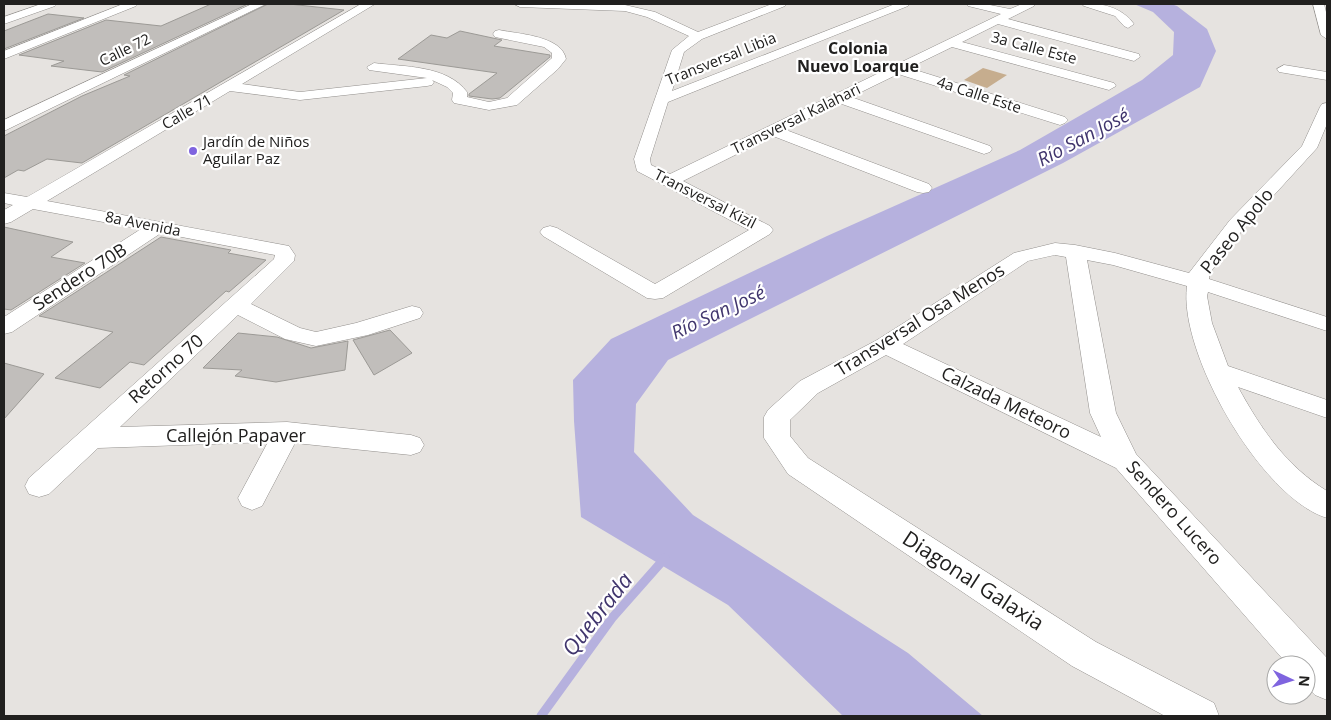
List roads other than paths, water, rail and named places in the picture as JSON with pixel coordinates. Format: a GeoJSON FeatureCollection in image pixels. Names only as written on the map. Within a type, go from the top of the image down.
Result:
{"type":"FeatureCollection","features":[{"type":"Feature","properties":{"kind":"street"},"geometry":{"type":"LineString","coordinates":[[4,21],[51,4]]}},
{"type":"Feature","properties":{"kind":"street"},"geometry":{"type":"LineString","coordinates":[[4,55],[132,4]]}},
{"type":"Feature","properties":{"kind":"street","name":"Calle 72"},"geometry":{"type":"LineString","coordinates":[[4,126],[260,4]]}},
{"type":"Feature","properties":{"kind":"street","name":"Calle 71"},"geometry":{"type":"LineString","coordinates":[[4,218],[369,4]]}},
{"type":"Feature","properties":{"kind":"street"},"geometry":{"type":"LineString","coordinates":[[520,4],[625,8],[651,14],[698,36]]}},
{"type":"Feature","properties":{"kind":"street"},"geometry":{"type":"LineString","coordinates":[[773,4],[780,4]]}},
{"type":"Feature","properties":{"kind":"street","name":"Transversal Kizil"},"geometry":{"type":"LineString","coordinates":[[550,232],[655,293],[763,230],[643,167],[642,159],[678,50],[698,36],[780,4]]}},
{"type":"Feature","properties":{"kind":"street","name":"Transversal Libia"},"geometry":{"type":"LineString","coordinates":[[661,100],[904,4]]}},
{"type":"Feature","properties":{"kind":"street"},"geometry":{"type":"LineString","coordinates":[[972,4],[1011,13]]}},
{"type":"Feature","properties":{"kind":"street","name":"Transversal Kalahari"},"geometry":{"type":"LineString","coordinates":[[669,181],[775,131],[1030,4]]}},
{"type":"Feature","properties":{"kind":"street"},"geometry":{"type":"LineString","coordinates":[[1088,4],[1118,14],[1128,24]]}},
{"type":"Feature","properties":{"kind":"street"},"geometry":{"type":"LineString","coordinates":[[1318,4],[1327,35]]}},
{"type":"Feature","properties":{"kind":"street"},"geometry":{"type":"LineString","coordinates":[[997,20],[1134,56]]}},
{"type":"Feature","properties":{"kind":"street"},"geometry":{"type":"LineString","coordinates":[[374,67],[440,76],[460,92],[459,100],[489,106],[512,102],[559,59],[558,52],[548,44],[499,34]]}},
{"type":"Feature","properties":{"kind":"street","name":"3a Calle Este"},"geometry":{"type":"LineString","coordinates":[[951,42],[1109,86]]}},
{"type":"Feature","properties":{"kind":"street","name":"4a Calle Este"},"geometry":{"type":"LineString","coordinates":[[897,69],[1060,120]]}},
{"type":"Feature","properties":{"kind":"street"},"geometry":{"type":"LineString","coordinates":[[1284,69],[1327,76]]}},
{"type":"Feature","properties":{"kind":"street"},"geometry":{"type":"LineString","coordinates":[[229,87],[300,96],[446,79]]}},
{"type":"Feature","properties":{"kind":"street"},"geometry":{"type":"LineString","coordinates":[[839,98],[984,149]]}},
{"type":"Feature","properties":{"kind":"street","name":"Paseo Apolo"},"geometry":{"type":"LineString","coordinates":[[1327,107],[1309,148],[1237,224],[1199,274],[1197,282],[1198,317],[1217,371],[1254,439],[1289,479],[1327,506]]}},
{"type":"Feature","properties":{"kind":"street"},"geometry":{"type":"LineString","coordinates":[[775,131],[923,188]]}},
{"type":"Feature","properties":{"kind":"street","name":"8a Avenida"},"geometry":{"type":"LineString","coordinates":[[4,198],[282,250]]}},
{"type":"Feature","properties":{"kind":"street","name":"Sendero 70B"},"geometry":{"type":"LineString","coordinates":[[4,327],[157,227]]}},
{"type":"Feature","properties":{"kind":"street","name":"Transversal Osa Menos"},"geometry":{"type":"LineString","coordinates":[[777,418],[809,387],[885,345],[1021,257],[1055,249],[1115,259],[1197,282],[1327,324]]}},
{"type":"Feature","properties":{"kind":"street","name":"Retorno 70"},"geometry":{"type":"LineString","coordinates":[[39,486],[284,261],[285,255],[282,250]]}},
{"type":"Feature","properties":{"kind":"street","name":"Sendero Lucero"},"geometry":{"type":"LineString","coordinates":[[1075,251],[1103,413],[1126,462],[1327,683]]}},
{"type":"Feature","properties":{"kind":"street"},"geometry":{"type":"LineString","coordinates":[[236,305],[293,334],[316,339],[360,330],[412,313]]}},
{"type":"Feature","properties":{"kind":"street","name":"Calzada Meteoro"},"geometry":{"type":"LineString","coordinates":[[885,345],[1126,462]]}},
{"type":"Feature","properties":{"kind":"street"},"geometry":{"type":"LineString","coordinates":[[1217,371],[1327,409]]}},
{"type":"Feature","properties":{"kind":"street","name":"Diagonal Galaxia"},"geometry":{"type":"LineString","coordinates":[[777,418],[777,438],[798,466],[1084,654],[1201,716]]}},
{"type":"Feature","properties":{"kind":"street"},"geometry":{"type":"LineString","coordinates":[[252,498],[287,432]]}},
{"type":"Feature","properties":{"kind":"street","name":"Callejón Papaver"},"geometry":{"type":"LineString","coordinates":[[91,438],[287,432],[411,445]]}},
{"type":"Feature","properties":{"kind":"water","name":"Río San José"},"geometry":{"type":"Polygon","coordinates":[[[1134,4],[1171,4],[1177,6],[1207,29],[1216,51],[1200,87],[1063,163],[668,360],[636,404],[634,452],[693,515],[908,653],[983,716],[843,716],[728,605],[581,517],[573,380],[611,339],[827,236],[1020,150],[1142,80],[1173,55],[1174,32],[1153,12],[1134,4]]]}},
{"type":"Feature","properties":{"kind":"waterway","name":"Quebrada"},"geometry":{"type":"LineString","coordinates":[[541,716],[612,618],[665,558]]}},
{"type":"Feature","properties":{"kind":"place","name":"Jardín de Niños Aguilar Paz"},"geometry":{"type":"Point","coordinates":[193,151]}},
{"type":"Feature","properties":{"kind":"district","name":"Colonia Nuevo Loarque"},"geometry":{"type":"Point","coordinates":[858,57]}}]}
